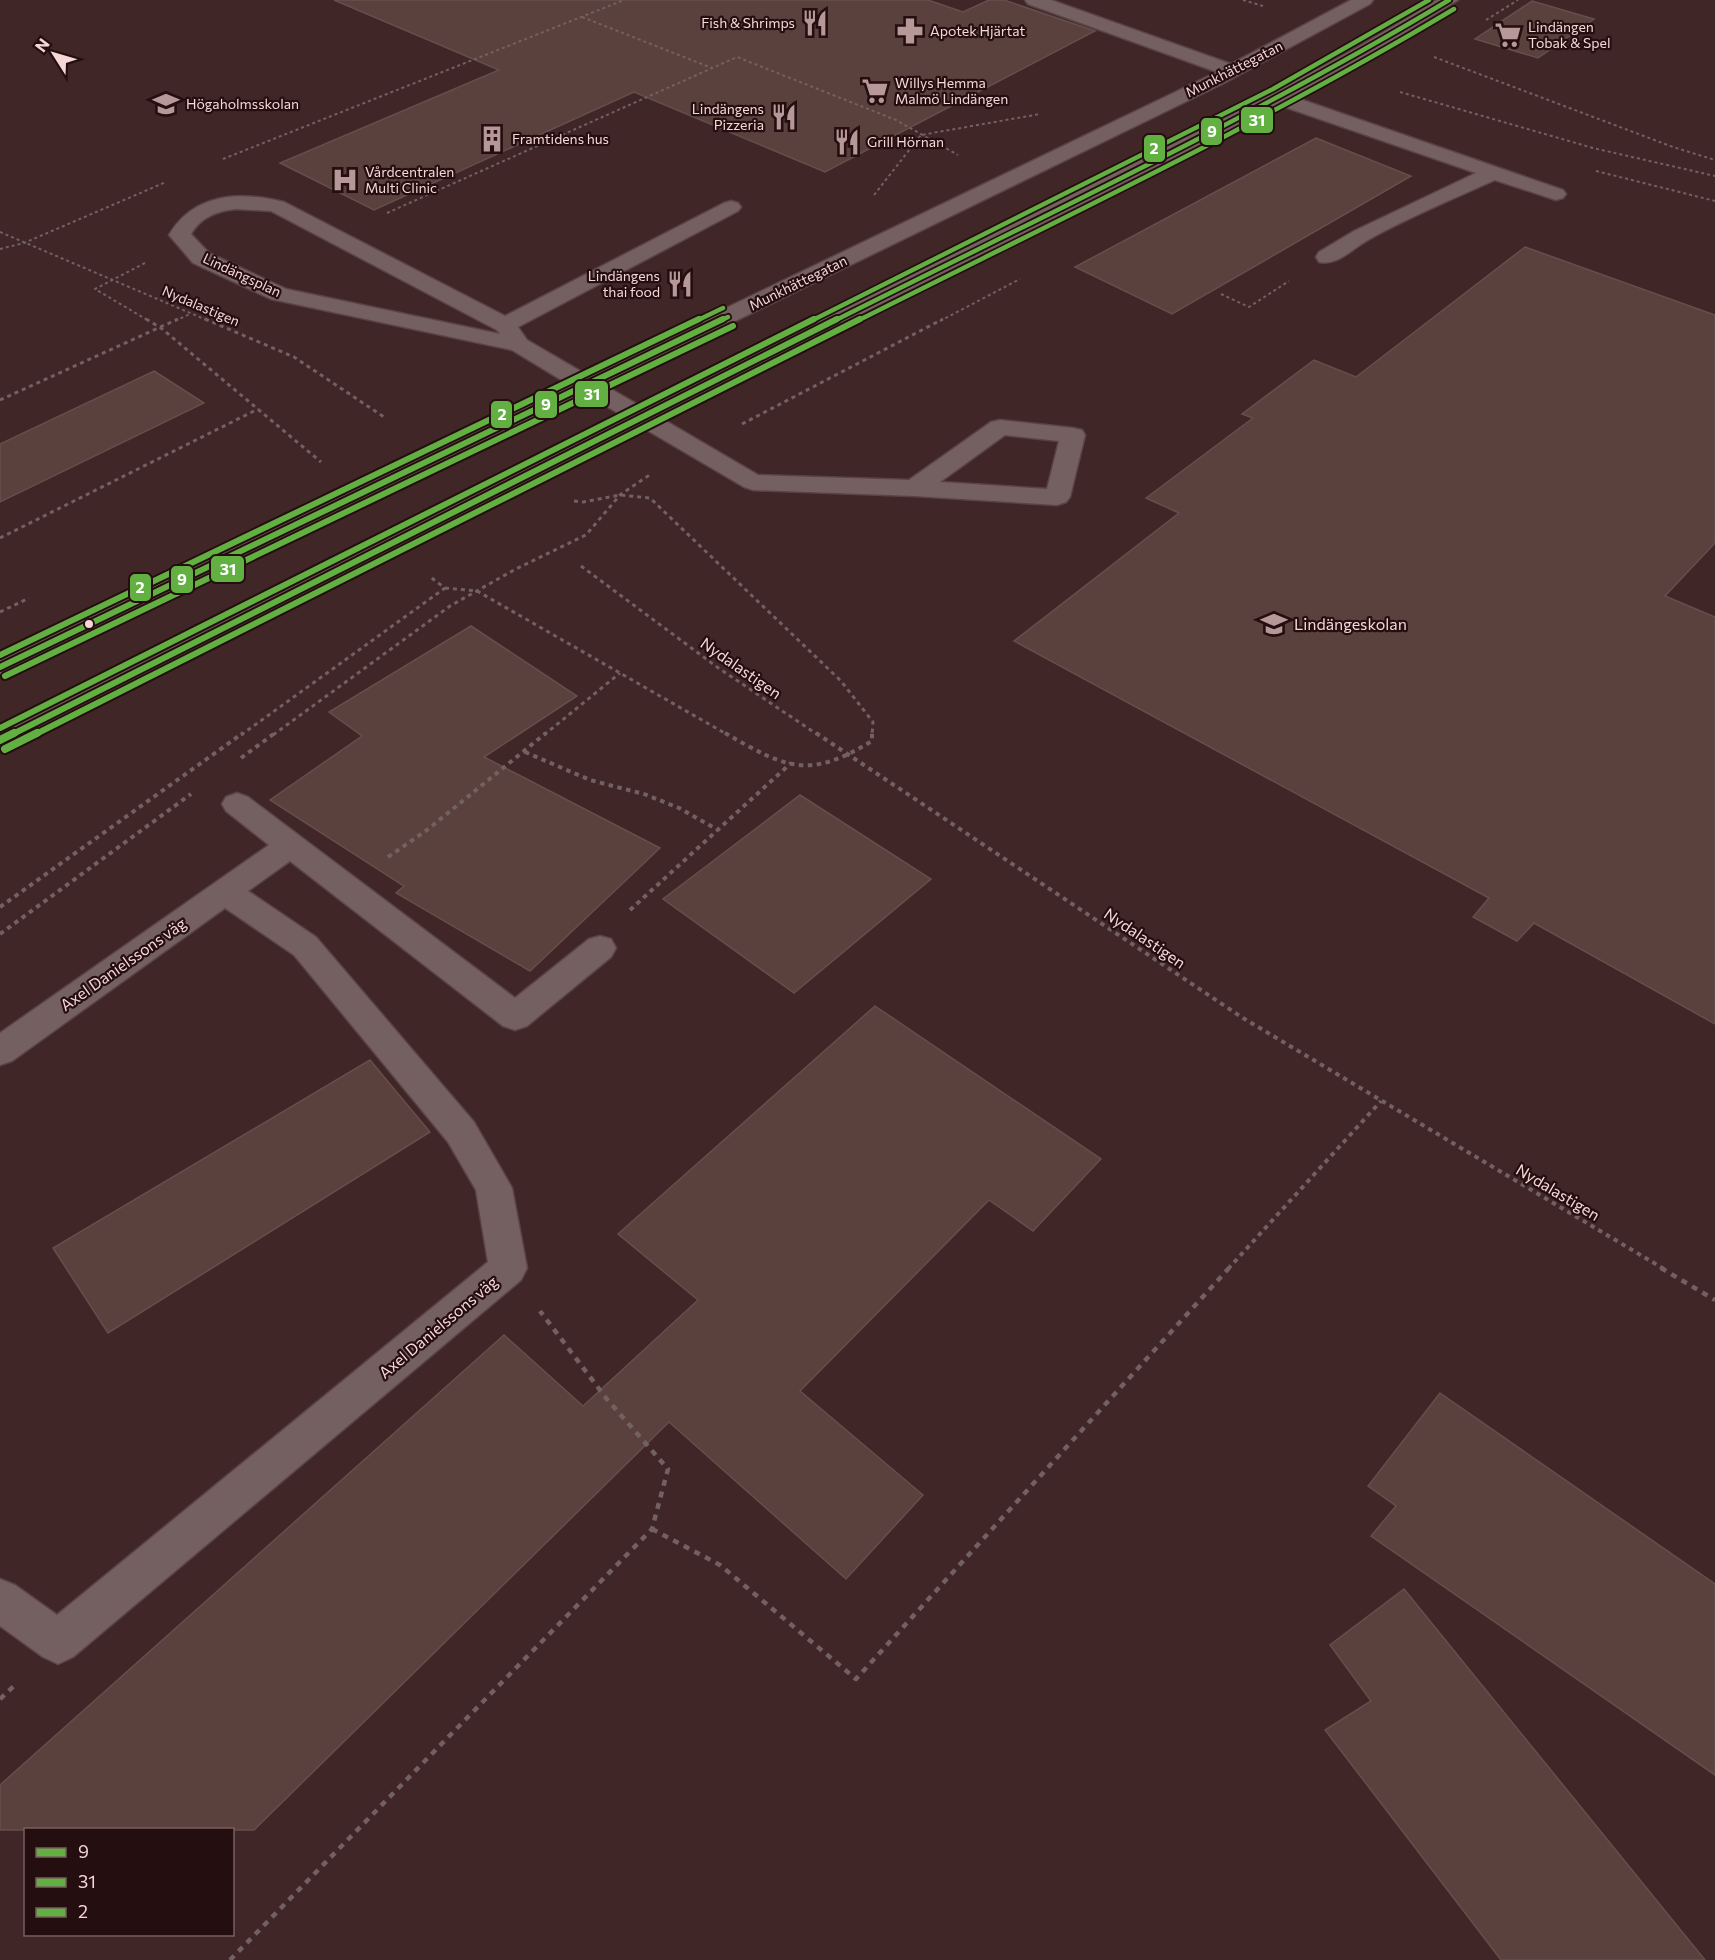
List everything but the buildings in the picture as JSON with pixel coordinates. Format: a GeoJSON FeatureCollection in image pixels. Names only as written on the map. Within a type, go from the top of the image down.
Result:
{"type":"FeatureCollection","features":[{"type":"Feature","properties":{"kind":"street"},"geometry":{"type":"LineString","coordinates":[[1034,0],[1233,70]]}},
{"type":"Feature","properties":{"kind":"street","name":"Munkhättegatan"},"geometry":{"type":"LineString","coordinates":[[0,667],[1010,180],[1233,70],[1364,0]]}},
{"type":"Feature","properties":{"kind":"street"},"geometry":{"type":"LineString","coordinates":[[0,740],[360,556],[642,418],[1278,98],[1364,51],[1449,0]]}},
{"type":"Feature","properties":{"kind":"street"},"geometry":{"type":"LineString","coordinates":[[1278,98],[1556,194]]}},
{"type":"Feature","properties":{"kind":"street"},"geometry":{"type":"LineString","coordinates":[[1327,257],[1361,235],[1495,172]]}},
{"type":"Feature","properties":{"kind":"street","name":"Lindängsplan"},"geometry":{"type":"LineString","coordinates":[[519,345],[505,325],[278,206],[243,201],[223,204],[193,217],[183,226],[180,235],[201,258],[279,294],[519,345],[753,482],[915,488],[1057,497],[1073,435],[1000,427],[915,488]]}},
{"type":"Feature","properties":{"kind":"street"},"geometry":{"type":"LineString","coordinates":[[505,325],[731,207]]}},
{"type":"Feature","properties":{"kind":"street"},"geometry":{"type":"LineString","coordinates":[[237,804],[346,885],[515,1017],[600,948]]}},
{"type":"Feature","properties":{"kind":"street"},"geometry":{"type":"LineString","coordinates":[[225,892],[292,844]]}},
{"type":"Feature","properties":{"kind":"street","name":"Axel Danielssons väg"},"geometry":{"type":"LineString","coordinates":[[0,1051],[225,892],[305,946],[461,1132],[494,1188],[508,1268],[58,1642],[0,1600]]}},
{"type":"Feature","properties":{"kind":"path"},"geometry":{"type":"LineString","coordinates":[[222,159],[624,0]]}},
{"type":"Feature","properties":{"kind":"path"},"geometry":{"type":"LineString","coordinates":[[1485,21],[1518,0]]}},
{"type":"Feature","properties":{"kind":"path"},"geometry":{"type":"LineString","coordinates":[[581,17],[712,68]]}},
{"type":"Feature","properties":{"kind":"path"},"geometry":{"type":"LineString","coordinates":[[1428,55],[1673,147],[1715,160]]}},
{"type":"Feature","properties":{"kind":"path"},"geometry":{"type":"LineString","coordinates":[[382,215],[737,57],[896,120],[966,160],[1010,180]]}},
{"type":"Feature","properties":{"kind":"path"},"geometry":{"type":"LineString","coordinates":[[1395,90],[1593,148],[1715,176]]}},
{"type":"Feature","properties":{"kind":"path"},"geometry":{"type":"LineString","coordinates":[[868,202],[921,135],[1049,112]]}},
{"type":"Feature","properties":{"kind":"path"},"geometry":{"type":"LineString","coordinates":[[0,249],[24,243],[167,181]]}},
{"type":"Feature","properties":{"kind":"path","name":"Nydalastigen"},"geometry":{"type":"LineString","coordinates":[[0,232],[294,357],[384,417]]}},
{"type":"Feature","properties":{"kind":"path"},"geometry":{"type":"LineString","coordinates":[[1221,294],[1249,306],[1327,257]]}},
{"type":"Feature","properties":{"kind":"path"},"geometry":{"type":"LineString","coordinates":[[240,759],[450,606],[514,570],[586,535],[620,495],[644,478],[694,449],[1023,278]]}},
{"type":"Feature","properties":{"kind":"path"},"geometry":{"type":"LineString","coordinates":[[112,280],[95,289],[161,328],[323,464]]}},
{"type":"Feature","properties":{"kind":"path"},"geometry":{"type":"LineString","coordinates":[[0,400],[191,313]]}},
{"type":"Feature","properties":{"kind":"path"},"geometry":{"type":"LineString","coordinates":[[0,538],[258,409]]}},
{"type":"Feature","properties":{"kind":"path"},"geometry":{"type":"LineString","coordinates":[[428,575],[445,588],[477,591],[772,760],[811,767],[849,755],[872,741],[873,722],[841,681],[650,498],[620,495],[583,502],[564,500]]}},
{"type":"Feature","properties":{"kind":"path","name":"Nydalastigen"},"geometry":{"type":"LineString","coordinates":[[581,566],[717,668],[1243,1018],[1715,1300]]}},
{"type":"Feature","properties":{"kind":"path"},"geometry":{"type":"LineString","coordinates":[[0,907],[445,588]]}},
{"type":"Feature","properties":{"kind":"path"},"geometry":{"type":"LineString","coordinates":[[346,885],[427,830],[620,673]]}},
{"type":"Feature","properties":{"kind":"path"},"geometry":{"type":"LineString","coordinates":[[525,752],[590,780],[644,794],[679,808],[718,830]]}},
{"type":"Feature","properties":{"kind":"path"},"geometry":{"type":"LineString","coordinates":[[600,948],[610,928],[792,763]]}},
{"type":"Feature","properties":{"kind":"path"},"geometry":{"type":"LineString","coordinates":[[0,934],[194,792]]}},
{"type":"Feature","properties":{"kind":"path"},"geometry":{"type":"LineString","coordinates":[[652,1529],[720,1565],[856,1678],[1381,1101]]}},
{"type":"Feature","properties":{"kind":"path"},"geometry":{"type":"LineString","coordinates":[[230,1960],[652,1529],[668,1468],[606,1398],[508,1268]]}},
{"type":"Feature","properties":{"kind":"transit line","name":"2"},"geometry":{"type":"LineString","coordinates":[[0,728],[1273,89],[1429,0]]}},
{"type":"Feature","properties":{"kind":"transit line","name":"9"},"geometry":{"type":"LineString","coordinates":[[0,740],[1278,98],[1364,51],[1449,0]]}},
{"type":"Feature","properties":{"kind":"transit line","name":"31"},"geometry":{"type":"LineString","coordinates":[[5,749],[1283,107],[1369,60],[1454,9]]}},
{"type":"Feature","properties":{"kind":"transit line","name":"2"},"geometry":{"type":"LineString","coordinates":[[0,655],[723,308]]}},
{"type":"Feature","properties":{"kind":"transit line","name":"9"},"geometry":{"type":"LineString","coordinates":[[0,667],[728,317]]}},
{"type":"Feature","properties":{"kind":"transit line","name":"31"},"geometry":{"type":"LineString","coordinates":[[5,676],[733,326]]}},
{"type":"Feature","properties":{"kind":"place","name":"Fish & Shrimps"},"geometry":{"type":"Point","coordinates":[815,23]}},
{"type":"Feature","properties":{"kind":"place","name":"Apotek Hjärtat"},"geometry":{"type":"Point","coordinates":[910,31]}},
{"type":"Feature","properties":{"kind":"place","name":"Lindängen Tobak & Spel"},"geometry":{"type":"Point","coordinates":[1508,35]}},
{"type":"Feature","properties":{"kind":"place","name":"Willys Hemma Malmö Lindängen"},"geometry":{"type":"Point","coordinates":[875,91]}},
{"type":"Feature","properties":{"kind":"place","name":"Högaholmsskolan"},"geometry":{"type":"Point","coordinates":[166,104]}},
{"type":"Feature","properties":{"kind":"place","name":"Lindängens Pizzeria"},"geometry":{"type":"Point","coordinates":[784,117]}},
{"type":"Feature","properties":{"kind":"place","name":"Framtidens hus"},"geometry":{"type":"Point","coordinates":[492,139]}},
{"type":"Feature","properties":{"kind":"place","name":"Grill Hörnan"},"geometry":{"type":"Point","coordinates":[847,142]}},
{"type":"Feature","properties":{"kind":"place","name":"Vårdcentralen Multi Clinic"},"geometry":{"type":"Point","coordinates":[345,180]}},
{"type":"Feature","properties":{"kind":"place","name":"Lindängens thai food"},"geometry":{"type":"Point","coordinates":[680,284]}},
{"type":"Feature","properties":{"kind":"place","name":"Lindängeskolan"},"geometry":{"type":"Point","coordinates":[1274,624]}}]}
